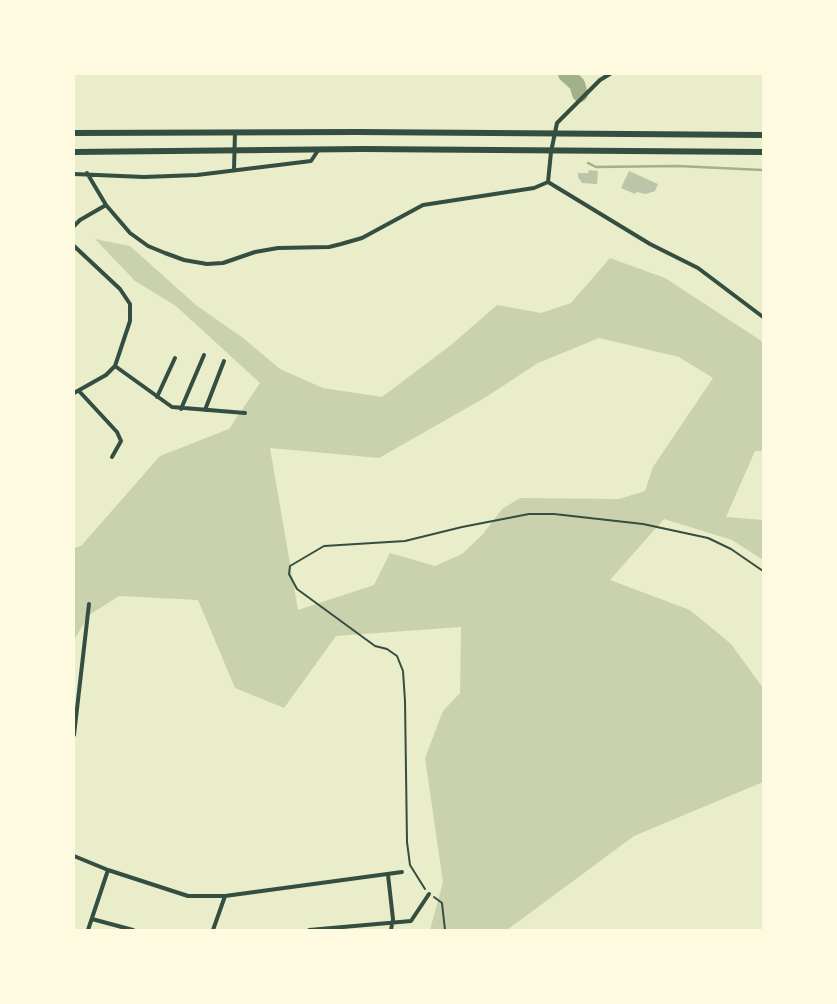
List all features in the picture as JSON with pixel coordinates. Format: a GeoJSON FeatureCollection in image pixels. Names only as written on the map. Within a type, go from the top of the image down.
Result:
{"type":"FeatureCollection","features":[{"type":"Feature","properties":{"kind":"highway"},"geometry":{"type":"LineString","coordinates":[[74,133],[763,135]]}},
{"type":"Feature","properties":{"kind":"highway"},"geometry":{"type":"LineString","coordinates":[[74,152],[235,149],[763,152]]}},
{"type":"Feature","properties":{"kind":"street"},"geometry":{"type":"LineString","coordinates":[[548,182],[554,135],[561,118],[600,80],[610,74]]}},
{"type":"Feature","properties":{"kind":"street"},"geometry":{"type":"LineString","coordinates":[[234,170],[235,132]]}},
{"type":"Feature","properties":{"kind":"street"},"geometry":{"type":"LineString","coordinates":[[74,174],[87,173],[144,177],[197,175],[311,161],[319,149]]}},
{"type":"Feature","properties":{"kind":"street"},"geometry":{"type":"LineString","coordinates":[[87,173],[106,205],[130,233],[148,246],[184,260],[223,263],[255,252],[341,244],[362,238],[423,205],[534,188],[548,182]]}},
{"type":"Feature","properties":{"kind":"street"},"geometry":{"type":"LineString","coordinates":[[548,182],[650,244],[698,268],[763,317]]}},
{"type":"Feature","properties":{"kind":"street"},"geometry":{"type":"LineString","coordinates":[[74,226],[80,220],[106,205]]}},
{"type":"Feature","properties":{"kind":"street"},"geometry":{"type":"LineString","coordinates":[[74,246],[120,289],[130,304],[130,321],[115,366],[106,375],[74,393]]}},
{"type":"Feature","properties":{"kind":"street"},"geometry":{"type":"LineString","coordinates":[[181,409],[204,355]]}},
{"type":"Feature","properties":{"kind":"street"},"geometry":{"type":"LineString","coordinates":[[157,397],[175,358]]}},
{"type":"Feature","properties":{"kind":"street"},"geometry":{"type":"LineString","coordinates":[[205,410],[224,361]]}},
{"type":"Feature","properties":{"kind":"street"},"geometry":{"type":"LineString","coordinates":[[115,366],[172,407],[245,413]]}},
{"type":"Feature","properties":{"kind":"street"},"geometry":{"type":"LineString","coordinates":[[79,390],[117,432],[121,441],[112,457]]}},
{"type":"Feature","properties":{"kind":"street"},"geometry":{"type":"LineString","coordinates":[[74,735],[89,604]]}},
{"type":"Feature","properties":{"kind":"street"},"geometry":{"type":"LineString","coordinates":[[74,856],[108,870],[188,896],[224,896],[402,872]]}},
{"type":"Feature","properties":{"kind":"street"},"geometry":{"type":"LineString","coordinates":[[88,930],[108,870]]}},
{"type":"Feature","properties":{"kind":"street"},"geometry":{"type":"LineString","coordinates":[[388,875],[392,930]]}},
{"type":"Feature","properties":{"kind":"street"},"geometry":{"type":"LineString","coordinates":[[309,930],[346,929],[412,921],[430,894]]}},
{"type":"Feature","properties":{"kind":"street"},"geometry":{"type":"LineString","coordinates":[[213,930],[224,896]]}},
{"type":"Feature","properties":{"kind":"street"},"geometry":{"type":"LineString","coordinates":[[92,918],[133,930]]}},
{"type":"Feature","properties":{"kind":"path"},"geometry":{"type":"LineString","coordinates":[[445,930],[442,903],[430,894],[410,865],[406,842],[404,678],[397,656],[387,649],[375,646],[297,589],[289,574],[290,566],[324,546],[404,541],[529,514],[554,514],[643,524],[708,538],[731,549],[763,571]]}},
{"type":"Feature","properties":{"kind":"green space"},"geometry":{"type":"Polygon","coordinates":[[[95,239],[130,246],[196,305],[243,338],[280,369],[323,388],[382,397],[451,345],[497,305],[541,313],[571,303],[610,258],[665,278],[760,340],[763,343],[763,451],[755,451],[726,517],[763,520],[763,560],[732,540],[664,519],[610,580],[690,610],[731,644],[763,688],[763,782],[634,836],[507,930],[430,930],[443,882],[425,758],[443,711],[460,693],[461,627],[336,636],[284,708],[235,688],[198,600],[119,596],[89,615],[74,640],[74,548],[81,546],[160,456],[229,429],[260,383],[176,306],[135,281],[95,239]],[[599,338],[538,363],[486,397],[379,458],[270,448],[298,610],[374,585],[390,553],[435,566],[462,554],[483,534],[502,509],[520,498],[619,499],[645,491],[653,467],[713,378],[679,357],[599,338]]]}},
{"type":"Feature","properties":{"kind":"building"},"geometry":{"type":"Polygon","coordinates":[[[589,170],[598,171],[597,184],[582,183],[578,177],[578,173],[588,173],[589,170]]]}},
{"type":"Feature","properties":{"kind":"building"},"geometry":{"type":"Polygon","coordinates":[[[629,171],[658,184],[655,191],[646,194],[636,192],[635,194],[621,188],[629,171]]]}},
{"type":"Feature","properties":{"kind":"waterway"},"geometry":{"type":"LineString","coordinates":[[566,74],[577,84],[580,94]]}},
{"type":"Feature","properties":{"kind":"waterway"},"geometry":{"type":"LineString","coordinates":[[588,163],[596,167],[677,166],[763,170]]}}]}
